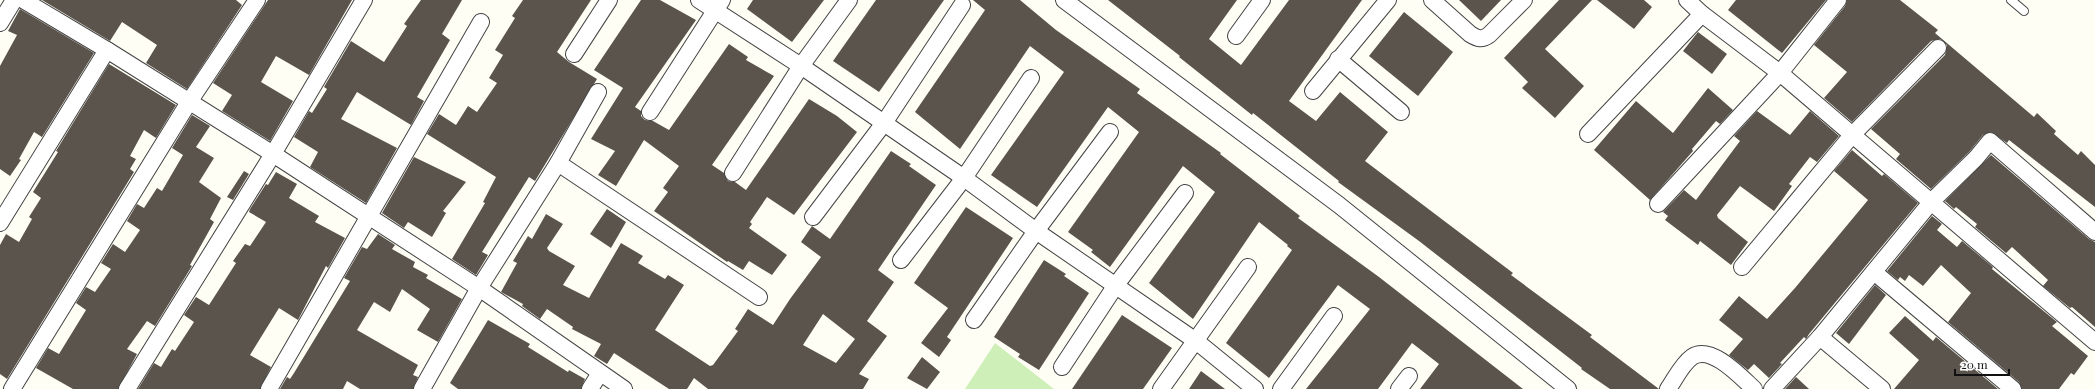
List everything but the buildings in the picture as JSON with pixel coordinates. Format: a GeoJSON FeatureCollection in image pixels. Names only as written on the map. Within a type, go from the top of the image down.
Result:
{"type":"FeatureCollection","features":[{"type":"Feature","properties":{"kind":"street"},"geometry":{"type":"LineString","coordinates":[[0,22],[14,0]]}},
{"type":"Feature","properties":{"kind":"street"},"geometry":{"type":"LineString","coordinates":[[23,0],[107,50],[273,154],[479,288],[624,389]]}},
{"type":"Feature","properties":{"kind":"street"},"geometry":{"type":"LineString","coordinates":[[12,389],[189,102],[257,0]]}},
{"type":"Feature","properties":{"kind":"street"},"geometry":{"type":"LineString","coordinates":[[127,389],[273,154],[364,0]]}},
{"type":"Feature","properties":{"kind":"street"},"geometry":{"type":"LineString","coordinates":[[574,54],[610,0]]}},
{"type":"Feature","properties":{"kind":"street"},"geometry":{"type":"LineString","coordinates":[[700,0],[718,5],[801,66],[964,178],[1036,232],[1116,285],[1196,341],[1255,389]]}},
{"type":"Feature","properties":{"kind":"street"},"geometry":{"type":"LineString","coordinates":[[733,173],[801,66],[849,0]]}},
{"type":"Feature","properties":{"kind":"street"},"geometry":{"type":"LineString","coordinates":[[1064,0],[1339,205],[1568,389]]}},
{"type":"Feature","properties":{"kind":"street"},"geometry":{"type":"LineString","coordinates":[[1236,36],[1262,0]]}},
{"type":"Feature","properties":{"kind":"street"},"geometry":{"type":"LineString","coordinates":[[1313,91],[1388,0]]}},
{"type":"Feature","properties":{"kind":"street"},"geometry":{"type":"LineString","coordinates":[[1432,0],[1470,34],[1477,38],[1483,38],[1490,35],[1524,0]]}},
{"type":"Feature","properties":{"kind":"street"},"geometry":{"type":"LineString","coordinates":[[1687,0],[1702,14],[1780,73],[1853,134],[2095,342]]}},
{"type":"Feature","properties":{"kind":"street"},"geometry":{"type":"LineString","coordinates":[[1658,204],[1780,73],[1838,0]]}},
{"type":"Feature","properties":{"kind":"street"},"geometry":{"type":"LineString","coordinates":[[650,112],[718,5]]}},
{"type":"Feature","properties":{"kind":"street"},"geometry":{"type":"LineString","coordinates":[[813,217],[884,123],[962,5]]}},
{"type":"Feature","properties":{"kind":"street"},"geometry":{"type":"LineString","coordinates":[[1588,134],[1702,14]]}},
{"type":"Feature","properties":{"kind":"street"},"geometry":{"type":"LineString","coordinates":[[269,389],[481,22]]}},
{"type":"Feature","properties":{"kind":"street"},"geometry":{"type":"LineString","coordinates":[[1742,267],[1853,134],[1938,48]]}},
{"type":"Feature","properties":{"kind":"street"},"geometry":{"type":"LineString","coordinates":[[0,223],[107,50]]}},
{"type":"Feature","properties":{"kind":"street"},"geometry":{"type":"LineString","coordinates":[[1338,59],[1401,112]]}},
{"type":"Feature","properties":{"kind":"street"},"geometry":{"type":"LineString","coordinates":[[900,260],[964,178],[1031,78]]}},
{"type":"Feature","properties":{"kind":"street"},"geometry":{"type":"LineString","coordinates":[[422,389],[479,288],[558,163],[598,92]]}},
{"type":"Feature","properties":{"kind":"street"},"geometry":{"type":"LineString","coordinates":[[974,320],[1036,232],[1110,132]]}},
{"type":"Feature","properties":{"kind":"street"},"geometry":{"type":"LineString","coordinates":[[1772,389],[1820,337],[1932,202],[1976,158],[1990,141],[2095,232]]}},
{"type":"Feature","properties":{"kind":"street"},"geometry":{"type":"LineString","coordinates":[[558,163],[759,297]]}},
{"type":"Feature","properties":{"kind":"street"},"geometry":{"type":"LineString","coordinates":[[1062,367],[1116,285],[1185,193]]}},
{"type":"Feature","properties":{"kind":"street"},"geometry":{"type":"LineString","coordinates":[[1161,389],[1248,267]]}},
{"type":"Feature","properties":{"kind":"street"},"geometry":{"type":"LineString","coordinates":[[1874,272],[2012,389]]}},
{"type":"Feature","properties":{"kind":"street"},"geometry":{"type":"LineString","coordinates":[[1281,389],[1334,316]]}},
{"type":"Feature","properties":{"kind":"street"},"geometry":{"type":"LineString","coordinates":[[1820,337],[1882,389]]}},
{"type":"Feature","properties":{"kind":"street"},"geometry":{"type":"LineString","coordinates":[[1668,389],[1692,357],[1701,353],[1712,354],[1754,389]]}},
{"type":"Feature","properties":{"kind":"street"},"geometry":{"type":"LineString","coordinates":[[590,389],[600,373]]}},
{"type":"Feature","properties":{"kind":"lane"},"geometry":{"type":"LineString","coordinates":[[2011,0],[2024,11]]}},
{"type":"Feature","properties":{"kind":"green space"},"geometry":{"type":"Polygon","coordinates":[[[995,343],[1054,389],[965,389],[995,343]]]}}]}
